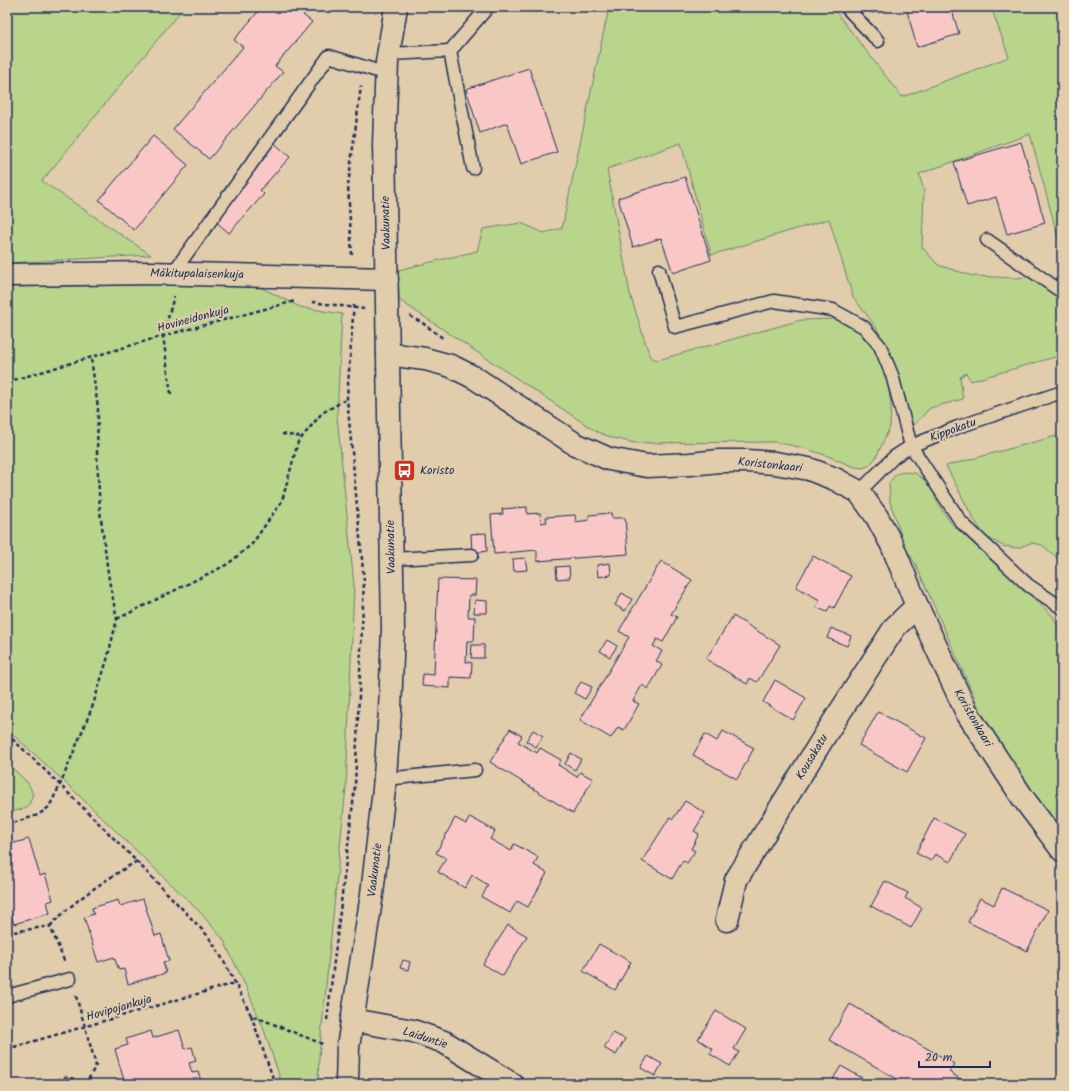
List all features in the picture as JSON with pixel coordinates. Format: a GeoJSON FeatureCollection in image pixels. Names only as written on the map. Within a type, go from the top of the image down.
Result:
{"type":"FeatureCollection","features":[{"type":"Feature","properties":{"kind":"street","name":"Vaakunatie"},"geometry":{"type":"LineString","coordinates":[[347,1084],[348,1047],[372,894],[385,779],[390,711],[393,628],[384,144],[388,64],[396,7]]}},
{"type":"Feature","properties":{"kind":"street","name":"Mäkitupalaisenkuja"},"geometry":{"type":"LineString","coordinates":[[7,275],[176,274],[387,279]]}},
{"type":"Feature","properties":{"kind":"street","name":"Koristonkaari"},"geometry":{"type":"LineString","coordinates":[[388,354],[425,359],[451,366],[475,378],[575,444],[609,459],[647,466],[719,461],[775,463],[808,469],[835,479],[859,492],[877,517],[892,545],[917,606],[967,713],[1023,798],[1062,850]]}},
{"type":"Feature","properties":{"kind":"street","name":"Kousakatu"},"geometry":{"type":"LineString","coordinates":[[727,920],[736,880],[827,732],[895,627],[917,606]]}},
{"type":"Feature","properties":{"kind":"street","name":"Laiduntie"},"geometry":{"type":"LineString","coordinates":[[352,1020],[413,1031],[444,1042],[512,1084]]}},
{"type":"Feature","properties":{"kind":"lane"},"geometry":{"type":"LineString","coordinates":[[176,274],[330,56],[364,67],[388,64],[450,51],[488,7]]}},
{"type":"Feature","properties":{"kind":"lane"},"geometry":{"type":"LineString","coordinates":[[846,7],[878,41]]}},
{"type":"Feature","properties":{"kind":"lane"},"geometry":{"type":"LineString","coordinates":[[450,51],[473,168]]}},
{"type":"Feature","properties":{"kind":"lane"},"geometry":{"type":"LineString","coordinates":[[987,240],[1062,292]]}},
{"type":"Feature","properties":{"kind":"lane"},"geometry":{"type":"LineString","coordinates":[[659,270],[674,327],[774,302],[834,310],[864,327],[880,346],[892,376],[911,446],[961,522],[1028,585],[1062,608]]}},
{"type":"Feature","properties":{"kind":"lane","name":"Kippokatu"},"geometry":{"type":"LineString","coordinates":[[859,492],[894,457],[911,446],[958,427],[1062,392]]}},
{"type":"Feature","properties":{"kind":"lane"},"geometry":{"type":"LineString","coordinates":[[391,559],[472,555]]}},
{"type":"Feature","properties":{"kind":"lane"},"geometry":{"type":"LineString","coordinates":[[385,779],[475,770]]}},
{"type":"Feature","properties":{"kind":"lane"},"geometry":{"type":"LineString","coordinates":[[7,996],[70,979]]}},
{"type":"Feature","properties":{"kind":"path"},"geometry":{"type":"LineString","coordinates":[[327,1022],[354,786],[364,581],[347,398],[354,308],[348,186],[364,67]]}},
{"type":"Feature","properties":{"kind":"path"},"geometry":{"type":"LineString","coordinates":[[171,394],[163,336],[176,274]]}},
{"type":"Feature","properties":{"kind":"path","name":"Hovineidonkuja"},"geometry":{"type":"LineString","coordinates":[[7,382],[163,336],[300,300]]}},
{"type":"Feature","properties":{"kind":"path"},"geometry":{"type":"LineString","coordinates":[[307,301],[354,308],[387,310],[405,313],[424,324],[448,343]]}},
{"type":"Feature","properties":{"kind":"path"},"geometry":{"type":"LineString","coordinates":[[7,824],[38,815],[50,807],[93,705],[107,660],[116,619],[109,580],[100,511],[97,456],[98,408],[91,358]]}},
{"type":"Feature","properties":{"kind":"path"},"geometry":{"type":"LineString","coordinates":[[116,619],[228,564],[252,544],[282,501],[298,442],[322,413],[347,398]]}},
{"type":"Feature","properties":{"kind":"path"},"geometry":{"type":"LineString","coordinates":[[282,434],[302,438]]}},
{"type":"Feature","properties":{"kind":"path"},"geometry":{"type":"LineString","coordinates":[[7,734],[137,861],[214,943],[251,1015],[275,1084]]}},
{"type":"Feature","properties":{"kind":"path"},"geometry":{"type":"LineString","coordinates":[[50,926],[67,909],[93,888],[137,861]]}},
{"type":"Feature","properties":{"kind":"path","name":"Hovipojankuja"},"geometry":{"type":"LineString","coordinates":[[7,1049],[235,982]]}},
{"type":"Feature","properties":{"kind":"path"},"geometry":{"type":"LineString","coordinates":[[251,1015],[324,1045],[348,1047]]}},
{"type":"Feature","properties":{"kind":"path"},"geometry":{"type":"LineString","coordinates":[[86,1026],[96,1065],[86,1084]]}},
{"type":"Feature","properties":{"kind":"path"},"geometry":{"type":"LineString","coordinates":[[324,1045],[325,1037]]}},
{"type":"Feature","properties":{"kind":"path"},"geometry":{"type":"LineString","coordinates":[[51,1084],[58,1079],[74,1078],[82,1084]]}},
{"type":"Feature","properties":{"kind":"green space"},"geometry":{"type":"Polygon","coordinates":[[[7,7],[184,7],[42,181],[151,255],[7,263],[7,7]]]}},
{"type":"Feature","properties":{"kind":"green space"},"geometry":{"type":"Polygon","coordinates":[[[609,7],[832,7],[902,97],[1009,57],[991,7],[1062,7],[1062,244],[1060,245],[1030,134],[919,174],[924,191],[922,247],[938,265],[973,276],[1015,278],[1040,276],[1062,284],[1062,355],[971,381],[966,373],[960,377],[963,399],[930,408],[913,426],[897,371],[876,327],[853,297],[829,219],[711,255],[681,143],[607,169],[630,294],[650,357],[658,360],[801,320],[835,319],[866,333],[878,353],[888,383],[891,406],[890,427],[876,457],[870,465],[863,468],[854,467],[804,448],[775,442],[635,443],[613,438],[597,432],[399,300],[398,270],[477,251],[483,229],[521,223],[544,233],[562,228],[609,7]]]}},
{"type":"Feature","properties":{"kind":"green space"},"geometry":{"type":"Polygon","coordinates":[[[252,283],[300,307],[342,314],[337,416],[354,585],[346,787],[319,1056],[318,1084],[282,1084],[264,1030],[247,989],[223,939],[199,911],[68,785],[7,729],[7,287],[252,283]]]}},
{"type":"Feature","properties":{"kind":"green space"},"geometry":{"type":"Polygon","coordinates":[[[1060,435],[1062,446],[1062,562],[1042,545],[1031,543],[1017,548],[1003,546],[985,536],[973,518],[946,466],[1060,435]]]}},
{"type":"Feature","properties":{"kind":"green space"},"geometry":{"type":"Polygon","coordinates":[[[904,472],[915,473],[930,484],[938,504],[951,523],[1053,616],[1060,631],[1062,631],[1062,835],[1023,784],[980,710],[916,565],[905,547],[890,502],[889,483],[896,474],[904,472]]]}},
{"type":"Feature","properties":{"kind":"green space"},"geometry":{"type":"Polygon","coordinates":[[[7,763],[28,783],[33,794],[28,807],[7,814],[7,763]]]}},
{"type":"Feature","properties":{"kind":"building"},"geometry":{"type":"Polygon","coordinates":[[[262,7],[309,7],[303,15],[312,22],[275,66],[283,72],[209,159],[173,129],[243,47],[234,40],[262,7]]]}},
{"type":"Feature","properties":{"kind":"building"},"geometry":{"type":"Polygon","coordinates":[[[870,7],[893,7],[872,13],[870,7]]]}},
{"type":"Feature","properties":{"kind":"building"},"geometry":{"type":"Polygon","coordinates":[[[906,7],[951,7],[959,34],[917,47],[906,7]]]}},
{"type":"Feature","properties":{"kind":"building"},"geometry":{"type":"Polygon","coordinates":[[[529,68],[557,152],[521,164],[507,123],[480,133],[466,89],[529,68]]]}},
{"type":"Feature","properties":{"kind":"building"},"geometry":{"type":"Polygon","coordinates":[[[153,136],[188,165],[134,230],[99,200],[153,136]]]}},
{"type":"Feature","properties":{"kind":"building"},"geometry":{"type":"Polygon","coordinates":[[[272,141],[290,157],[260,190],[264,194],[229,233],[213,219],[248,179],[243,174],[272,141]]]}},
{"type":"Feature","properties":{"kind":"building"},"geometry":{"type":"Polygon","coordinates":[[[1021,142],[1045,223],[1007,234],[996,197],[967,206],[954,162],[1021,142]]]}},
{"type":"Feature","properties":{"kind":"building"},"geometry":{"type":"Polygon","coordinates":[[[685,177],[711,260],[673,273],[661,238],[633,247],[618,198],[685,177]]]}},
{"type":"Feature","properties":{"kind":"building"},"geometry":{"type":"Polygon","coordinates":[[[527,507],[527,514],[540,513],[541,523],[547,522],[546,517],[575,515],[576,522],[589,520],[589,515],[611,513],[612,518],[625,518],[628,554],[537,561],[537,550],[494,554],[491,515],[503,514],[502,509],[527,507]]]}},
{"type":"Feature","properties":{"kind":"building"},"geometry":{"type":"Polygon","coordinates":[[[486,533],[487,551],[472,553],[471,534],[486,533]]]}},
{"type":"Feature","properties":{"kind":"building"},"geometry":{"type":"Polygon","coordinates":[[[813,556],[851,576],[834,608],[830,606],[827,612],[816,607],[820,600],[796,587],[813,556]]]}},
{"type":"Feature","properties":{"kind":"building"},"geometry":{"type":"Polygon","coordinates":[[[525,558],[527,570],[514,571],[513,559],[525,558]]]}},
{"type":"Feature","properties":{"kind":"building"},"geometry":{"type":"Polygon","coordinates":[[[661,561],[692,580],[671,614],[677,617],[663,642],[657,639],[653,646],[662,651],[656,661],[662,665],[648,689],[642,685],[633,701],[639,704],[624,730],[618,727],[611,738],[580,720],[629,637],[619,631],[661,561]]]}},
{"type":"Feature","properties":{"kind":"building"},"geometry":{"type":"Polygon","coordinates":[[[610,563],[611,575],[598,577],[597,565],[610,563]]]}},
{"type":"Feature","properties":{"kind":"building"},"geometry":{"type":"Polygon","coordinates":[[[569,566],[570,578],[557,579],[556,567],[569,566]]]}},
{"type":"Feature","properties":{"kind":"building"},"geometry":{"type":"Polygon","coordinates":[[[438,579],[476,580],[475,595],[469,595],[468,617],[475,617],[474,641],[467,641],[466,662],[472,663],[471,678],[450,677],[450,688],[422,686],[423,674],[434,675],[438,579]]]}},
{"type":"Feature","properties":{"kind":"building"},"geometry":{"type":"Polygon","coordinates":[[[622,593],[632,599],[625,611],[615,605],[622,593]]]}},
{"type":"Feature","properties":{"kind":"building"},"geometry":{"type":"Polygon","coordinates":[[[475,600],[487,601],[487,613],[474,613],[475,600]]]}},
{"type":"Feature","properties":{"kind":"building"},"geometry":{"type":"Polygon","coordinates":[[[733,616],[780,645],[757,682],[750,678],[747,684],[706,659],[733,616]]]}},
{"type":"Feature","properties":{"kind":"building"},"geometry":{"type":"Polygon","coordinates":[[[831,628],[851,636],[847,646],[827,638],[831,628]]]}},
{"type":"Feature","properties":{"kind":"building"},"geometry":{"type":"Polygon","coordinates":[[[607,640],[617,646],[610,657],[600,651],[607,640]]]}},
{"type":"Feature","properties":{"kind":"building"},"geometry":{"type":"Polygon","coordinates":[[[472,645],[484,645],[484,658],[471,658],[472,645]]]}},
{"type":"Feature","properties":{"kind":"building"},"geometry":{"type":"Polygon","coordinates":[[[775,680],[806,698],[793,720],[763,702],[775,680]]]}},
{"type":"Feature","properties":{"kind":"building"},"geometry":{"type":"Polygon","coordinates":[[[581,682],[592,687],[585,699],[574,693],[581,682]]]}},
{"type":"Feature","properties":{"kind":"building"},"geometry":{"type":"Polygon","coordinates":[[[878,712],[926,738],[907,772],[859,745],[878,712]]]}},
{"type":"Feature","properties":{"kind":"building"},"geometry":{"type":"Polygon","coordinates":[[[510,729],[522,736],[518,742],[537,753],[540,748],[561,760],[558,765],[577,777],[580,772],[593,779],[573,813],[490,762],[510,729]]]}},
{"type":"Feature","properties":{"kind":"building"},"geometry":{"type":"Polygon","coordinates":[[[533,730],[543,736],[536,747],[526,741],[533,730]]]}},
{"type":"Feature","properties":{"kind":"building"},"geometry":{"type":"Polygon","coordinates":[[[723,731],[754,748],[737,779],[693,755],[705,734],[717,741],[723,731]]]}},
{"type":"Feature","properties":{"kind":"building"},"geometry":{"type":"Polygon","coordinates":[[[571,753],[581,759],[575,770],[565,764],[571,753]]]}},
{"type":"Feature","properties":{"kind":"building"},"geometry":{"type":"Polygon","coordinates":[[[685,801],[705,813],[694,831],[699,834],[691,849],[695,851],[687,863],[683,860],[672,879],[642,861],[670,817],[673,819],[685,801]]]}},
{"type":"Feature","properties":{"kind":"building"},"geometry":{"type":"Polygon","coordinates":[[[470,817],[495,831],[490,839],[511,851],[514,844],[538,857],[534,865],[547,873],[528,907],[517,901],[510,913],[482,897],[488,885],[472,875],[465,888],[438,872],[446,858],[436,853],[455,818],[466,824],[470,817]]]}},
{"type":"Feature","properties":{"kind":"building"},"geometry":{"type":"Polygon","coordinates":[[[934,818],[965,834],[950,862],[935,854],[931,861],[916,853],[934,818]]]}},
{"type":"Feature","properties":{"kind":"building"},"geometry":{"type":"Polygon","coordinates":[[[9,838],[11,844],[29,839],[40,876],[45,874],[53,900],[47,902],[50,913],[14,924],[9,909],[7,910],[7,839],[9,838]]]}},
{"type":"Feature","properties":{"kind":"building"},"geometry":{"type":"Polygon","coordinates":[[[885,881],[908,893],[905,898],[922,908],[911,928],[871,906],[885,881]]]}},
{"type":"Feature","properties":{"kind":"building"},"geometry":{"type":"Polygon","coordinates":[[[1002,888],[1048,910],[1027,951],[968,922],[980,898],[994,905],[1002,888]]]}},
{"type":"Feature","properties":{"kind":"building"},"geometry":{"type":"Polygon","coordinates":[[[143,899],[155,936],[161,934],[169,961],[163,962],[166,973],[128,984],[124,969],[119,970],[114,957],[98,962],[84,917],[94,914],[92,908],[118,900],[120,906],[143,899]]]}},
{"type":"Feature","properties":{"kind":"building"},"geometry":{"type":"Polygon","coordinates":[[[508,925],[527,936],[503,976],[483,964],[508,925]]]}},
{"type":"Feature","properties":{"kind":"building"},"geometry":{"type":"Polygon","coordinates":[[[599,944],[631,962],[615,990],[583,971],[599,944]]]}},
{"type":"Feature","properties":{"kind":"building"},"geometry":{"type":"Polygon","coordinates":[[[403,960],[410,962],[408,970],[400,968],[403,960]]]}},
{"type":"Feature","properties":{"kind":"building"},"geometry":{"type":"Polygon","coordinates":[[[850,1004],[954,1064],[949,1072],[969,1084],[906,1084],[829,1040],[850,1004]]]}},
{"type":"Feature","properties":{"kind":"building"},"geometry":{"type":"Polygon","coordinates":[[[716,1011],[746,1029],[734,1049],[739,1052],[730,1066],[710,1054],[713,1049],[698,1039],[716,1011]]]}},
{"type":"Feature","properties":{"kind":"building"},"geometry":{"type":"Polygon","coordinates":[[[179,1030],[185,1049],[192,1047],[196,1061],[189,1063],[192,1073],[198,1072],[202,1084],[151,1084],[149,1080],[136,1084],[125,1084],[115,1049],[128,1045],[126,1039],[151,1031],[153,1038],[179,1030]]]}},
{"type":"Feature","properties":{"kind":"building"},"geometry":{"type":"Polygon","coordinates":[[[613,1033],[625,1039],[616,1055],[604,1048],[613,1033]]]}},
{"type":"Feature","properties":{"kind":"building"},"geometry":{"type":"Polygon","coordinates":[[[648,1056],[662,1064],[655,1076],[641,1068],[648,1056]]]}},
{"type":"Feature","properties":{"kind":"building"},"geometry":{"type":"Polygon","coordinates":[[[841,1066],[862,1078],[859,1084],[841,1084],[833,1079],[841,1066]]]}},
{"type":"Feature","properties":{"kind":"place","name":"Koristo"},"geometry":{"type":"Point","coordinates":[404,470]}}]}
